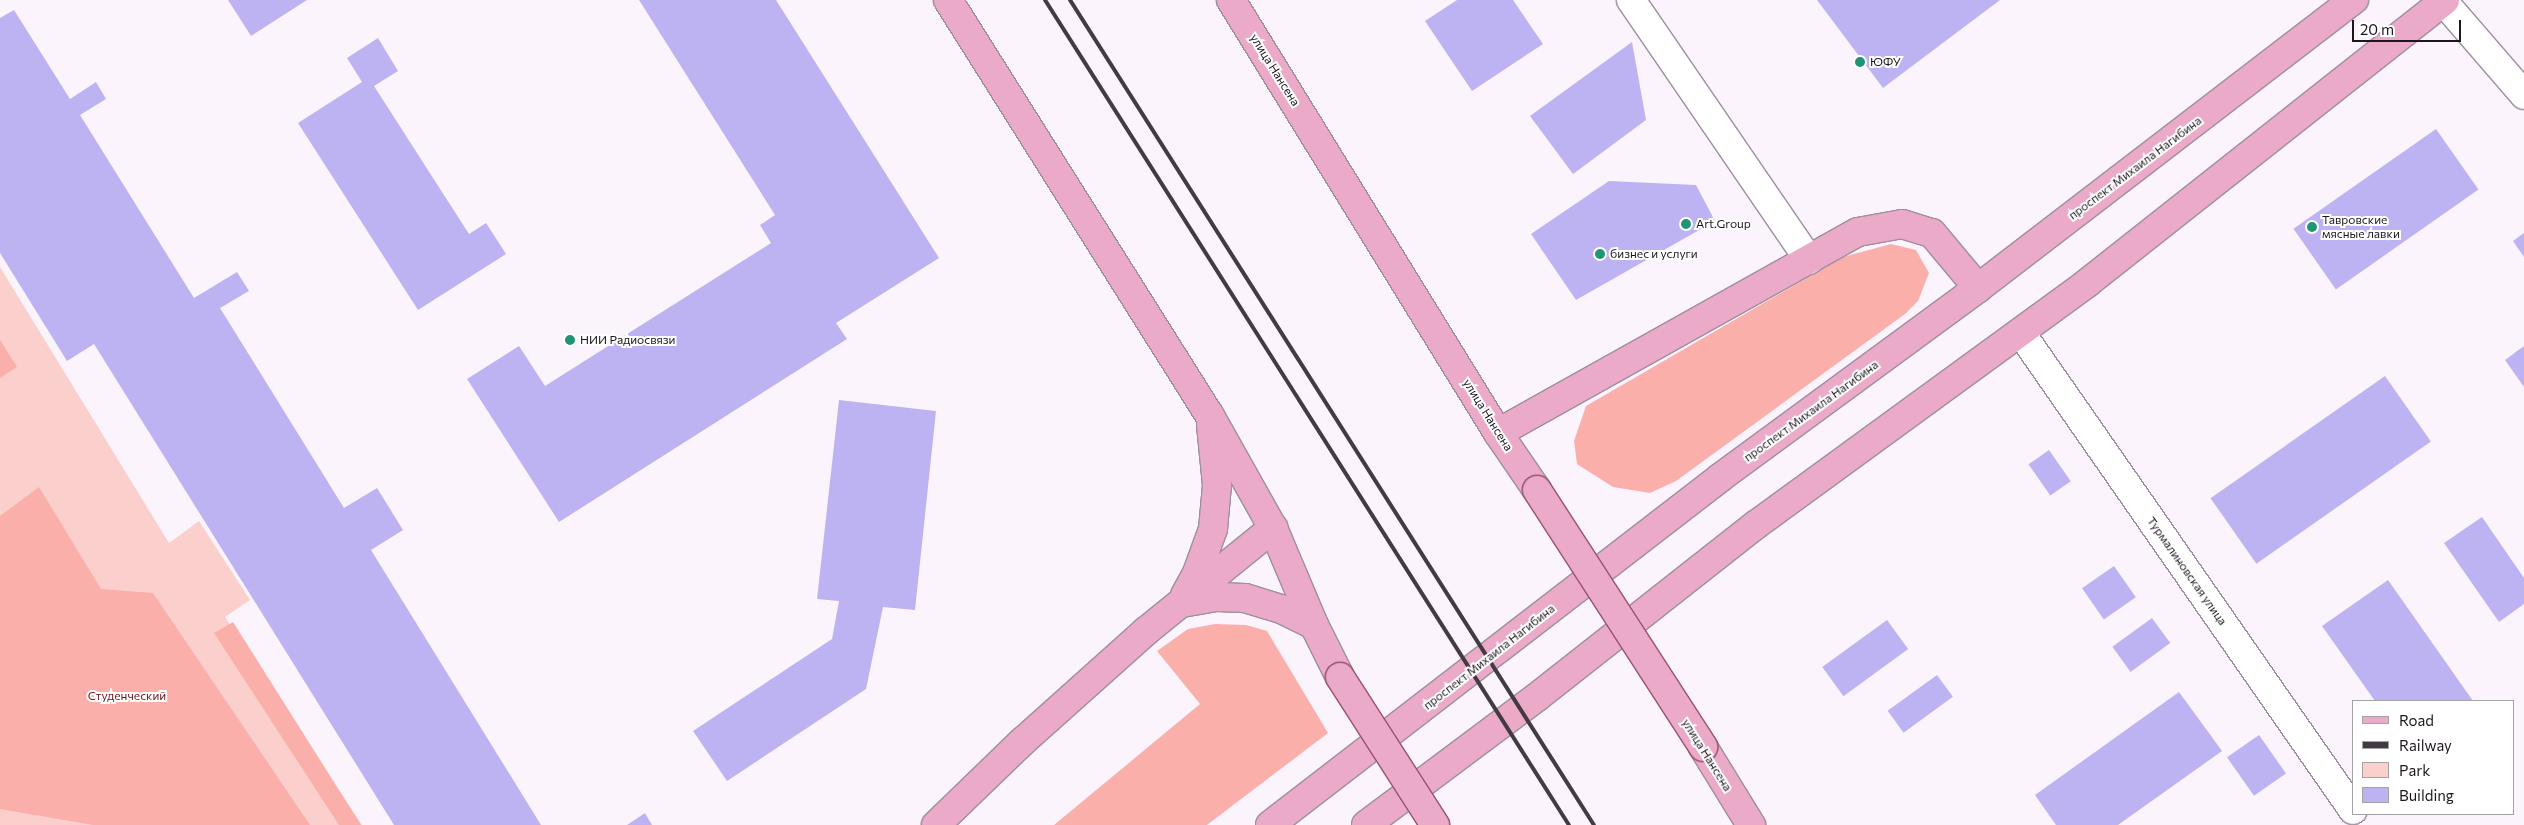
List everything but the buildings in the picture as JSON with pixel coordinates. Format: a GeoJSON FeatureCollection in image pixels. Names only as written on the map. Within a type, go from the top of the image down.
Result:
{"type":"FeatureCollection","features":[{"type":"Feature","properties":{"kind":"main road"},"geometry":{"type":"LineString","coordinates":[[948,0],[1209,414],[1273,528],[1314,625],[1340,677],[1435,825]]}},
{"type":"Feature","properties":{"kind":"main road","name":"улица Нансена"},"geometry":{"type":"LineString","coordinates":[[1232,0],[1498,433],[1703,747],[1751,825]]}},
{"type":"Feature","properties":{"kind":"main road","name":"проспект Михаила Нагибина"},"geometry":{"type":"LineString","coordinates":[[1270,825],[1721,477],[1978,288],[2354,0]]}},
{"type":"Feature","properties":{"kind":"main road"},"geometry":{"type":"LineString","coordinates":[[1366,825],[1537,697],[1757,524],[2021,333],[2444,1]]}},
{"type":"Feature","properties":{"kind":"main road"},"geometry":{"type":"LineString","coordinates":[[1498,433],[1858,232],[1902,224],[1932,232],[1978,288]]}},
{"type":"Feature","properties":{"kind":"main road"},"geometry":{"type":"LineString","coordinates":[[1180,603],[1197,573],[1213,529],[1216,485],[1209,414]]}},
{"type":"Feature","properties":{"kind":"main road"},"geometry":{"type":"LineString","coordinates":[[936,825],[1029,735],[1180,603],[1273,528]]}},
{"type":"Feature","properties":{"kind":"main road"},"geometry":{"type":"LineString","coordinates":[[1180,603],[1217,597],[1245,598],[1281,609],[1314,625]]}},
{"type":"Feature","properties":{"kind":"street"},"geometry":{"type":"LineString","coordinates":[[1630,0],[1808,260]]}},
{"type":"Feature","properties":{"kind":"street"},"geometry":{"type":"LineString","coordinates":[[2444,1],[2524,96]]}},
{"type":"Feature","properties":{"kind":"street","name":"Турмалиновская улица"},"geometry":{"type":"LineString","coordinates":[[2021,333],[2352,809]]}},
{"type":"Feature","properties":{"kind":"green space"},"geometry":{"type":"Polygon","coordinates":[[[1891,244],[1916,250],[1929,273],[1918,301],[1905,314],[1676,481],[1650,493],[1613,487],[1577,464],[1574,441],[1586,406],[1843,257],[1891,244]]]}},
{"type":"Feature","properties":{"kind":"green space","name":"Студенческий"},"geometry":{"type":"Polygon","coordinates":[[[0,267],[169,543],[199,521],[250,600],[225,617],[362,825],[0,825],[0,267]]]}},
{"type":"Feature","properties":{"kind":"green space"},"geometry":{"type":"Polygon","coordinates":[[[0,340],[17,367],[0,378],[0,340]]]}},
{"type":"Feature","properties":{"kind":"green space"},"geometry":{"type":"Polygon","coordinates":[[[39,487],[101,589],[153,593],[310,825],[93,825],[0,809],[0,516],[39,487]]]}},
{"type":"Feature","properties":{"kind":"green space"},"geometry":{"type":"Polygon","coordinates":[[[233,622],[361,825],[339,825],[214,633],[233,622]]]}},
{"type":"Feature","properties":{"kind":"green space"},"geometry":{"type":"Polygon","coordinates":[[[1215,624],[1246,625],[1267,631],[1328,733],[1207,825],[1054,825],[1200,704],[1157,651],[1188,629],[1215,624]]]}},
{"type":"Feature","properties":{"kind":"railway"},"geometry":{"type":"LineString","coordinates":[[1045,0],[1569,825]]}},
{"type":"Feature","properties":{"kind":"railway"},"geometry":{"type":"LineString","coordinates":[[1070,0],[1594,825]]}},
{"type":"Feature","properties":{"kind":"place","name":"ЮФУ"},"geometry":{"type":"Point","coordinates":[1860,62]}},
{"type":"Feature","properties":{"kind":"place","name":"Art.Group"},"geometry":{"type":"Point","coordinates":[1686,224]}},
{"type":"Feature","properties":{"kind":"place","name":"Тавровские мясные лавки"},"geometry":{"type":"Point","coordinates":[2312,227]}},
{"type":"Feature","properties":{"kind":"place","name":"бизнес и услуги"},"geometry":{"type":"Point","coordinates":[1600,254]}},
{"type":"Feature","properties":{"kind":"place","name":"НИИ Радиосвязи"},"geometry":{"type":"Point","coordinates":[570,340]}}]}
